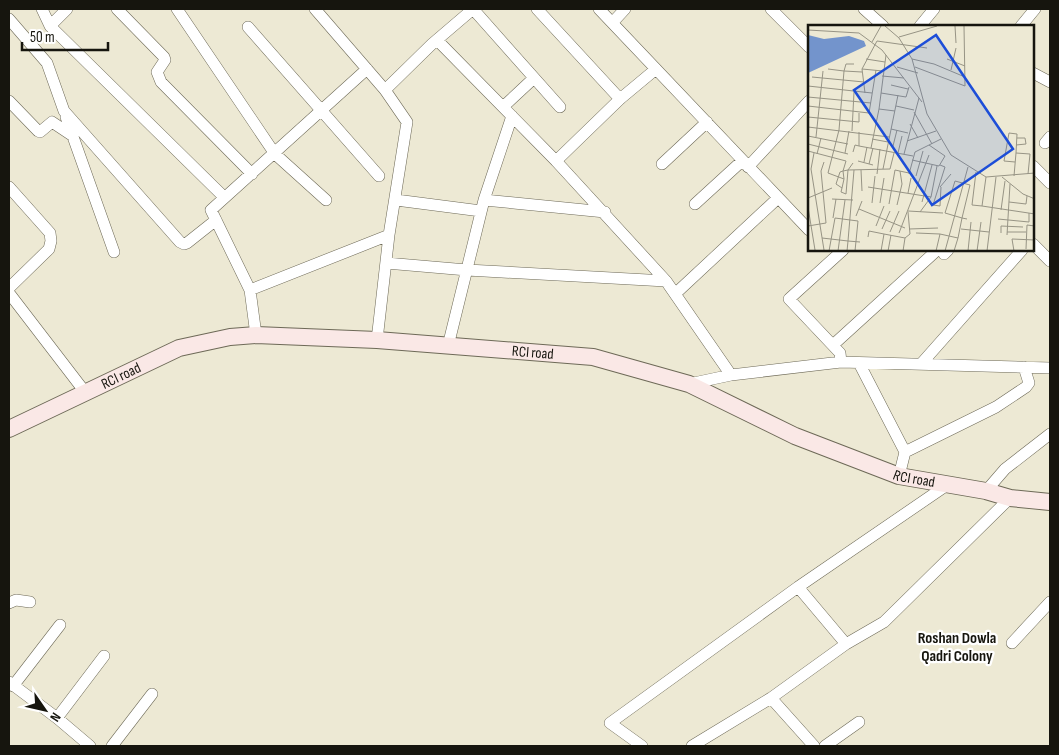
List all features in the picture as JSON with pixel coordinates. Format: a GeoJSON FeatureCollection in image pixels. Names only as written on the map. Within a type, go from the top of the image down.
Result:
{"type":"FeatureCollection","features":[{"type":"Feature","properties":{"kind":"street"},"geometry":{"type":"LineString","coordinates":[[42,9],[50,26],[224,197]]}},
{"type":"Feature","properties":{"kind":"street"},"geometry":{"type":"LineString","coordinates":[[50,26],[67,9]]}},
{"type":"Feature","properties":{"kind":"street"},"geometry":{"type":"LineString","coordinates":[[117,9],[166,60],[157,72],[162,82],[252,174]]}},
{"type":"Feature","properties":{"kind":"street"},"geometry":{"type":"LineString","coordinates":[[177,9],[275,154],[326,200]]}},
{"type":"Feature","properties":{"kind":"street"},"geometry":{"type":"LineString","coordinates":[[315,9],[385,90],[407,122],[389,235],[376,340]]}},
{"type":"Feature","properties":{"kind":"street"},"geometry":{"type":"LineString","coordinates":[[385,90],[437,40],[473,9],[560,107]]}},
{"type":"Feature","properties":{"kind":"street"},"geometry":{"type":"LineString","coordinates":[[537,9],[620,99]]}},
{"type":"Feature","properties":{"kind":"street"},"geometry":{"type":"LineString","coordinates":[[599,9],[808,229]]}},
{"type":"Feature","properties":{"kind":"street"},"geometry":{"type":"LineString","coordinates":[[612,22],[625,9]]}},
{"type":"Feature","properties":{"kind":"street"},"geometry":{"type":"LineString","coordinates":[[771,9],[808,47]]}},
{"type":"Feature","properties":{"kind":"street"},"geometry":{"type":"LineString","coordinates":[[864,9],[882,25]]}},
{"type":"Feature","properties":{"kind":"street"},"geometry":{"type":"LineString","coordinates":[[921,25],[934,9]]}},
{"type":"Feature","properties":{"kind":"street"},"geometry":{"type":"LineString","coordinates":[[1021,25],[1035,9]]}},
{"type":"Feature","properties":{"kind":"street"},"geometry":{"type":"LineString","coordinates":[[9,19],[47,63],[114,252]]}},
{"type":"Feature","properties":{"kind":"street"},"geometry":{"type":"LineString","coordinates":[[248,27],[323,110],[379,176]]}},
{"type":"Feature","properties":{"kind":"street"},"geometry":{"type":"LineString","coordinates":[[437,40],[605,212],[666,281],[731,375]]}},
{"type":"Feature","properties":{"kind":"street"},"geometry":{"type":"LineString","coordinates":[[256,336],[250,290],[211,210],[367,69]]}},
{"type":"Feature","properties":{"kind":"street"},"geometry":{"type":"LineString","coordinates":[[556,161],[620,99],[656,69]]}},
{"type":"Feature","properties":{"kind":"street"},"geometry":{"type":"LineString","coordinates":[[1034,74],[1050,82]]}},
{"type":"Feature","properties":{"kind":"street"},"geometry":{"type":"LineString","coordinates":[[503,107],[534,78]]}},
{"type":"Feature","properties":{"kind":"street"},"geometry":{"type":"LineString","coordinates":[[9,101],[38,131],[40,132],[52,122],[73,136]]}},
{"type":"Feature","properties":{"kind":"street"},"geometry":{"type":"LineString","coordinates":[[695,204],[745,164],[808,102]]}},
{"type":"Feature","properties":{"kind":"street"},"geometry":{"type":"LineString","coordinates":[[64,111],[180,242],[187,243],[216,220]]}},
{"type":"Feature","properties":{"kind":"street"},"geometry":{"type":"LineString","coordinates":[[448,346],[482,205],[512,116]]}},
{"type":"Feature","properties":{"kind":"street"},"geometry":{"type":"LineString","coordinates":[[662,164],[707,122]]}},
{"type":"Feature","properties":{"kind":"street"},"geometry":{"type":"LineString","coordinates":[[1034,167],[1050,183]]}},
{"type":"Feature","properties":{"kind":"street"},"geometry":{"type":"LineString","coordinates":[[9,188],[50,233],[51,241],[49,249],[9,288]]}},
{"type":"Feature","properties":{"kind":"street"},"geometry":{"type":"LineString","coordinates":[[675,294],[778,198]]}},
{"type":"Feature","properties":{"kind":"street"},"geometry":{"type":"LineString","coordinates":[[396,200],[605,212]]}},
{"type":"Feature","properties":{"kind":"street"},"geometry":{"type":"LineString","coordinates":[[250,290],[389,235]]}},
{"type":"Feature","properties":{"kind":"street"},"geometry":{"type":"LineString","coordinates":[[1034,245],[1050,261]]}},
{"type":"Feature","properties":{"kind":"street"},"geometry":{"type":"LineString","coordinates":[[921,364],[1021,251]]}},
{"type":"Feature","properties":{"kind":"street"},"geometry":{"type":"LineString","coordinates":[[836,252],[789,298],[834,345],[840,353],[840,362]]}},
{"type":"Feature","properties":{"kind":"street"},"geometry":{"type":"LineString","coordinates":[[834,345],[942,252]]}},
{"type":"Feature","properties":{"kind":"street"},"geometry":{"type":"LineString","coordinates":[[386,263],[467,270],[666,281]]}},
{"type":"Feature","properties":{"kind":"street"},"geometry":{"type":"LineString","coordinates":[[9,293],[85,392]]}},
{"type":"Feature","properties":{"kind":"street","name":"RCI road"},"geometry":{"type":"LineString","coordinates":[[11,424],[179,348],[230,337],[256,336],[376,340],[593,357],[688,384],[795,436],[898,476],[986,491],[1010,498],[1050,502]]}},
{"type":"Feature","properties":{"kind":"street"},"geometry":{"type":"LineString","coordinates":[[688,384],[731,375],[840,362],[1050,368]]}},
{"type":"Feature","properties":{"kind":"street"},"geometry":{"type":"LineString","coordinates":[[859,363],[905,452],[898,476]]}},
{"type":"Feature","properties":{"kind":"street"},"geometry":{"type":"LineString","coordinates":[[905,452],[996,407],[1026,387],[1029,383],[1024,367]]}},
{"type":"Feature","properties":{"kind":"street"},"geometry":{"type":"LineString","coordinates":[[986,491],[1005,469],[1050,434]]}},
{"type":"Feature","properties":{"kind":"street"},"geometry":{"type":"LineString","coordinates":[[642,746],[610,723],[798,587],[947,485]]}},
{"type":"Feature","properties":{"kind":"street"},"geometry":{"type":"LineString","coordinates":[[692,746],[771,698],[846,644],[884,622],[1010,498]]}},
{"type":"Feature","properties":{"kind":"street"},"geometry":{"type":"LineString","coordinates":[[798,587],[846,644]]}},
{"type":"Feature","properties":{"kind":"street"},"geometry":{"type":"LineString","coordinates":[[9,603],[16,600],[30,602]]}},
{"type":"Feature","properties":{"kind":"street"},"geometry":{"type":"LineString","coordinates":[[1012,642],[1050,602]]}},
{"type":"Feature","properties":{"kind":"street"},"geometry":{"type":"LineString","coordinates":[[60,625],[11,684],[90,746]]}},
{"type":"Feature","properties":{"kind":"street"},"geometry":{"type":"LineString","coordinates":[[56,718],[104,656]]}},
{"type":"Feature","properties":{"kind":"street"},"geometry":{"type":"LineString","coordinates":[[112,746],[152,694]]}},
{"type":"Feature","properties":{"kind":"street"},"geometry":{"type":"LineString","coordinates":[[771,698],[814,746]]}},
{"type":"Feature","properties":{"kind":"street"},"geometry":{"type":"LineString","coordinates":[[825,746],[859,722]]}},
{"type":"Feature","properties":{"kind":"district","name":"Roshan Dowla Qadri Colony"},"geometry":{"type":"Point","coordinates":[957,646]}}]}
